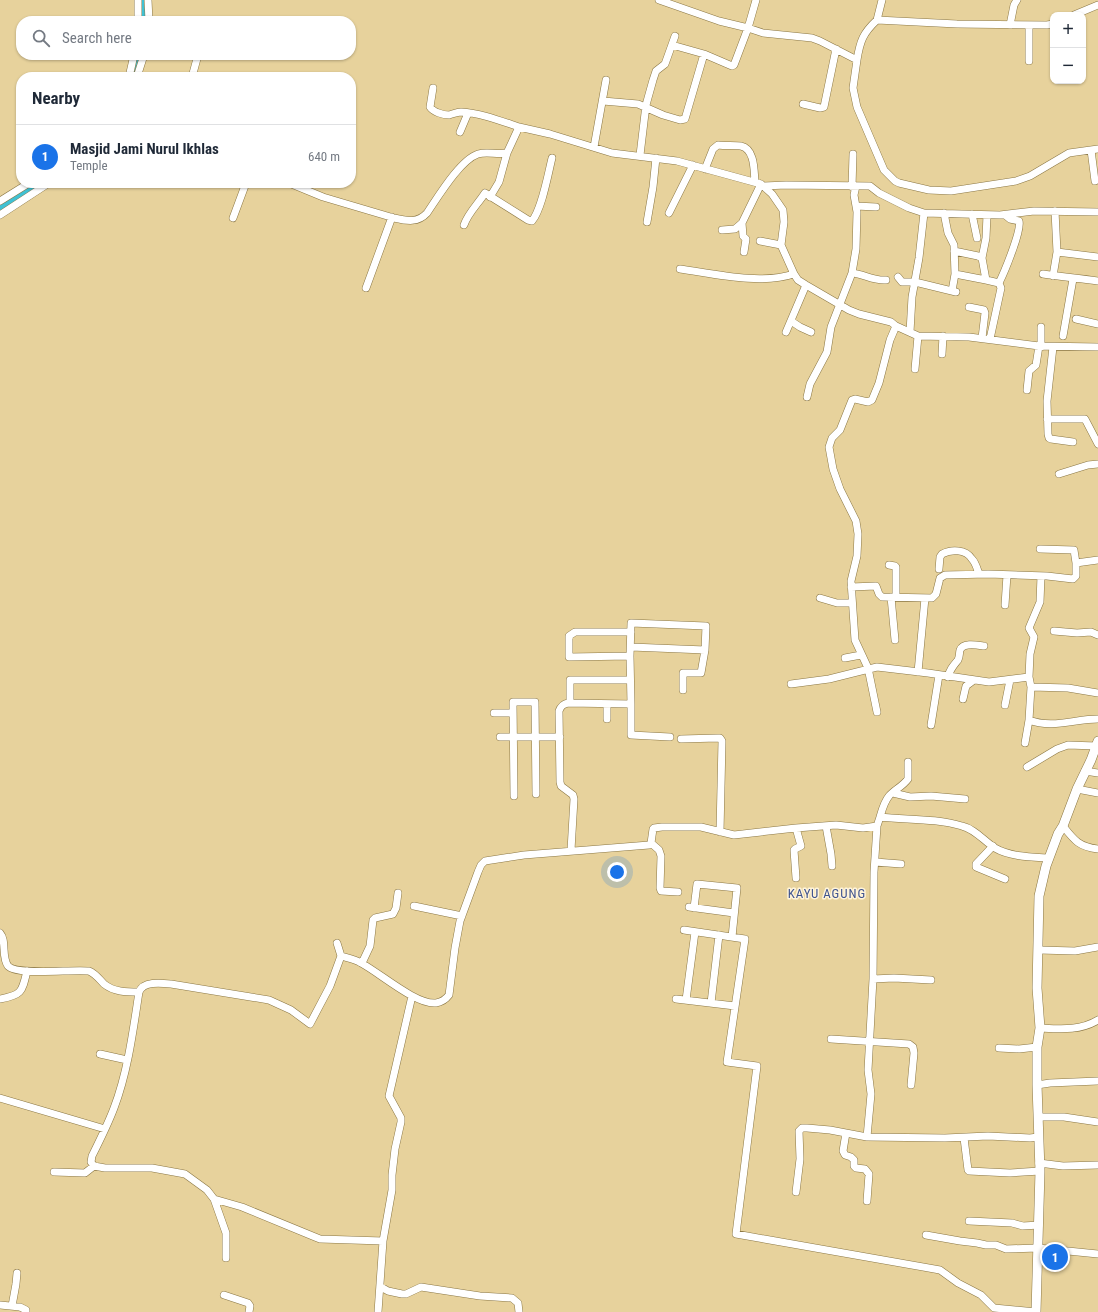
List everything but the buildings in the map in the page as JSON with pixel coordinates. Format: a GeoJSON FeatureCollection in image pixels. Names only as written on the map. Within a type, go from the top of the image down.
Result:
{"type":"FeatureCollection","features":[{"type":"Feature","properties":{"kind":"street"},"geometry":{"type":"LineString","coordinates":[[138,0],[138,16]]}},
{"type":"Feature","properties":{"kind":"street"},"geometry":{"type":"LineString","coordinates":[[148,0],[149,16]]}},
{"type":"Feature","properties":{"kind":"street"},"geometry":{"type":"LineString","coordinates":[[659,0],[719,22],[748,28],[767,34],[812,38],[857,60]]}},
{"type":"Feature","properties":{"kind":"street"},"geometry":{"type":"LineString","coordinates":[[672,45],[704,54],[732,66],[734,65],[748,28],[756,0]]}},
{"type":"Feature","properties":{"kind":"street"},"geometry":{"type":"LineString","coordinates":[[882,0],[877,20],[864,32],[860,42],[853,88],[857,107],[884,170],[895,181],[929,190],[951,191],[1016,181],[1030,176],[1069,153],[1094,149],[1095,181]]}},
{"type":"Feature","properties":{"kind":"street"},"geometry":{"type":"LineString","coordinates":[[1010,25],[1014,5],[1017,0]]}},
{"type":"Feature","properties":{"kind":"street"},"geometry":{"type":"LineString","coordinates":[[1081,12],[1098,5]]}},
{"type":"Feature","properties":{"kind":"street"},"geometry":{"type":"LineString","coordinates":[[877,20],[957,24],[1050,24]]}},
{"type":"Feature","properties":{"kind":"street"},"geometry":{"type":"LineString","coordinates":[[1029,61],[1030,25]]}},
{"type":"Feature","properties":{"kind":"street"},"geometry":{"type":"LineString","coordinates":[[640,156],[646,108],[656,71],[665,64],[675,36]]}},
{"type":"Feature","properties":{"kind":"street"},"geometry":{"type":"LineString","coordinates":[[803,104],[820,108],[824,107],[836,49]]}},
{"type":"Feature","properties":{"kind":"street"},"geometry":{"type":"LineString","coordinates":[[603,101],[638,104],[676,119],[685,119],[704,54]]}},
{"type":"Feature","properties":{"kind":"street"},"geometry":{"type":"LineString","coordinates":[[129,72],[133,60]]}},
{"type":"Feature","properties":{"kind":"street"},"geometry":{"type":"LineString","coordinates":[[139,72],[142,60]]}},
{"type":"Feature","properties":{"kind":"street"},"geometry":{"type":"LineString","coordinates":[[193,72],[197,60]]}},
{"type":"Feature","properties":{"kind":"street"},"geometry":{"type":"LineString","coordinates":[[594,147],[606,80]]}},
{"type":"Feature","properties":{"kind":"street"},"geometry":{"type":"LineString","coordinates":[[433,88],[430,107],[431,110],[448,115],[459,112],[468,113],[550,134],[612,153],[693,164],[705,169],[760,184],[870,186],[879,193],[909,208],[924,213],[1005,215],[1016,212],[1098,212]]}},
{"type":"Feature","properties":{"kind":"street"},"geometry":{"type":"LineString","coordinates":[[460,132],[468,113]]}},
{"type":"Feature","properties":{"kind":"street"},"geometry":{"type":"LineString","coordinates":[[490,197],[498,182],[506,153],[519,127]]}},
{"type":"Feature","properties":{"kind":"street"},"geometry":{"type":"LineString","coordinates":[[705,169],[713,149],[718,145],[742,146],[747,149],[760,184],[778,203],[784,214],[781,245],[798,280],[840,305],[859,314],[891,322],[896,326],[918,336],[982,338],[1040,347],[1098,347]]}},
{"type":"Feature","properties":{"kind":"street"},"geometry":{"type":"LineString","coordinates":[[301,188],[323,197],[392,217],[416,221],[424,217],[450,180],[468,160],[477,154],[482,153],[506,153]]}},
{"type":"Feature","properties":{"kind":"street"},"geometry":{"type":"LineString","coordinates":[[807,397],[810,384],[827,352],[831,328],[852,274],[856,249],[858,212],[854,195],[853,154]]}},
{"type":"Feature","properties":{"kind":"street"},"geometry":{"type":"LineString","coordinates":[[464,224],[467,217],[474,210],[485,193],[528,220],[532,220],[535,217],[540,203],[552,158]]}},
{"type":"Feature","properties":{"kind":"street"},"geometry":{"type":"LineString","coordinates":[[647,222],[656,158]]}},
{"type":"Feature","properties":{"kind":"street"},"geometry":{"type":"LineString","coordinates":[[669,213],[693,164]]}},
{"type":"Feature","properties":{"kind":"street"},"geometry":{"type":"LineString","coordinates":[[722,230],[735,229],[742,223],[760,184]]}},
{"type":"Feature","properties":{"kind":"street"},"geometry":{"type":"LineString","coordinates":[[0,201],[22,188]]}},
{"type":"Feature","properties":{"kind":"street"},"geometry":{"type":"LineString","coordinates":[[0,215],[42,188]]}},
{"type":"Feature","properties":{"kind":"street"},"geometry":{"type":"LineString","coordinates":[[233,218],[244,188]]}},
{"type":"Feature","properties":{"kind":"street"},"geometry":{"type":"LineString","coordinates":[[8,197],[13,206]]}},
{"type":"Feature","properties":{"kind":"street"},"geometry":{"type":"LineString","coordinates":[[856,206],[876,207]]}},
{"type":"Feature","properties":{"kind":"street"},"geometry":{"type":"LineString","coordinates":[[1053,276],[1057,252],[1055,211]]}},
{"type":"Feature","properties":{"kind":"street"},"geometry":{"type":"LineString","coordinates":[[910,332],[912,297],[919,258],[924,213]]}},
{"type":"Feature","properties":{"kind":"street"},"geometry":{"type":"LineString","coordinates":[[898,277],[902,282],[914,282],[954,291],[954,245],[948,233],[944,213]]}},
{"type":"Feature","properties":{"kind":"street"},"geometry":{"type":"LineString","coordinates":[[972,214],[977,238]]}},
{"type":"Feature","properties":{"kind":"street"},"geometry":{"type":"LineString","coordinates":[[986,280],[982,258],[986,238],[987,215]]}},
{"type":"Feature","properties":{"kind":"street"},"geometry":{"type":"LineString","coordinates":[[990,339],[1001,288],[999,283],[1014,246],[1020,225],[1019,221],[1010,219],[1005,215]]}},
{"type":"Feature","properties":{"kind":"street"},"geometry":{"type":"LineString","coordinates":[[366,288],[392,217]]}},
{"type":"Feature","properties":{"kind":"street"},"geometry":{"type":"LineString","coordinates":[[742,223],[743,236],[746,241],[744,252]]}},
{"type":"Feature","properties":{"kind":"street"},"geometry":{"type":"LineString","coordinates":[[760,241],[781,245]]}},
{"type":"Feature","properties":{"kind":"street"},"geometry":{"type":"LineString","coordinates":[[954,251],[982,258]]}},
{"type":"Feature","properties":{"kind":"street"},"geometry":{"type":"LineString","coordinates":[[1057,252],[1098,257]]}},
{"type":"Feature","properties":{"kind":"street"},"geometry":{"type":"LineString","coordinates":[[680,269],[753,279],[780,278],[794,274]]}},
{"type":"Feature","properties":{"kind":"street"},"geometry":{"type":"LineString","coordinates":[[852,274],[865,275],[877,280],[886,280]]}},
{"type":"Feature","properties":{"kind":"street"},"geometry":{"type":"LineString","coordinates":[[955,274],[999,283]]}},
{"type":"Feature","properties":{"kind":"street"},"geometry":{"type":"LineString","coordinates":[[1043,274],[1098,281]]}},
{"type":"Feature","properties":{"kind":"street"},"geometry":{"type":"LineString","coordinates":[[1063,336],[1073,279]]}},
{"type":"Feature","properties":{"kind":"street"},"geometry":{"type":"LineString","coordinates":[[786,332],[806,285]]}},
{"type":"Feature","properties":{"kind":"street"},"geometry":{"type":"LineString","coordinates":[[969,307],[984,310],[985,313],[982,338]]}},
{"type":"Feature","properties":{"kind":"street"},"geometry":{"type":"LineString","coordinates":[[1076,319],[1098,324]]}},
{"type":"Feature","properties":{"kind":"street"},"geometry":{"type":"LineString","coordinates":[[791,321],[800,328],[811,332]]}},
{"type":"Feature","properties":{"kind":"street"},"geometry":{"type":"LineString","coordinates":[[877,712],[868,668],[855,640],[851,577],[857,556],[858,534],[856,521],[841,493],[833,469],[829,446],[830,442],[840,430],[852,400],[855,399],[868,402],[872,400],[879,383],[884,359],[896,326]]}},
{"type":"Feature","properties":{"kind":"street"},"geometry":{"type":"LineString","coordinates":[[1027,390],[1029,371],[1036,365],[1040,347],[1041,327]]}},
{"type":"Feature","properties":{"kind":"street"},"geometry":{"type":"LineString","coordinates":[[915,368],[918,336]]}},
{"type":"Feature","properties":{"kind":"street"},"geometry":{"type":"LineString","coordinates":[[942,354],[944,336]]}},
{"type":"Feature","properties":{"kind":"street"},"geometry":{"type":"LineString","coordinates":[[1053,347],[1049,382],[1047,419],[1048,438],[1073,442]]}},
{"type":"Feature","properties":{"kind":"street"},"geometry":{"type":"LineString","coordinates":[[1047,419],[1085,419],[1098,444]]}},
{"type":"Feature","properties":{"kind":"street"},"geometry":{"type":"LineString","coordinates":[[1059,474],[1088,465],[1098,464]]}},
{"type":"Feature","properties":{"kind":"street"},"geometry":{"type":"LineString","coordinates":[[851,587],[875,585],[881,596],[925,598],[934,597],[942,576],[979,574],[1040,576],[1073,579],[1076,576],[1074,550],[1040,549]]}},
{"type":"Feature","properties":{"kind":"street"},"geometry":{"type":"LineString","coordinates":[[939,569],[940,557],[942,554],[961,551],[968,554],[972,558],[979,574]]}},
{"type":"Feature","properties":{"kind":"street"},"geometry":{"type":"LineString","coordinates":[[1076,563],[1098,560]]}},
{"type":"Feature","properties":{"kind":"street"},"geometry":{"type":"LineString","coordinates":[[889,565],[896,567],[894,597],[895,640]]}},
{"type":"Feature","properties":{"kind":"street"},"geometry":{"type":"LineString","coordinates":[[1005,604],[1007,575]]}},
{"type":"Feature","properties":{"kind":"street"},"geometry":{"type":"LineString","coordinates":[[1025,743],[1029,720],[1031,687],[1029,677],[1030,654],[1034,637],[1029,628],[1040,602],[1040,576]]}},
{"type":"Feature","properties":{"kind":"street"},"geometry":{"type":"LineString","coordinates":[[820,598],[843,604],[852,603]]}},
{"type":"Feature","properties":{"kind":"street"},"geometry":{"type":"LineString","coordinates":[[918,672],[925,598]]}},
{"type":"Feature","properties":{"kind":"street"},"geometry":{"type":"LineString","coordinates":[[670,737],[631,735],[631,623],[706,626],[706,650],[701,673],[683,673],[683,690]]}},
{"type":"Feature","properties":{"kind":"street"},"geometry":{"type":"LineString","coordinates":[[1054,631],[1076,633],[1091,632],[1098,635]]}},
{"type":"Feature","properties":{"kind":"street"},"geometry":{"type":"LineString","coordinates":[[630,656],[569,657],[569,636],[575,632],[631,632]]}},
{"type":"Feature","properties":{"kind":"street"},"geometry":{"type":"LineString","coordinates":[[948,677],[951,668],[959,658],[962,647],[970,645],[984,646]]}},
{"type":"Feature","properties":{"kind":"street"},"geometry":{"type":"LineString","coordinates":[[631,647],[706,650]]}},
{"type":"Feature","properties":{"kind":"street"},"geometry":{"type":"LineString","coordinates":[[845,658],[861,655]]}},
{"type":"Feature","properties":{"kind":"street"},"geometry":{"type":"LineString","coordinates":[[791,684],[829,679],[868,668],[882,667],[989,682],[1029,677]]}},
{"type":"Feature","properties":{"kind":"street"},"geometry":{"type":"LineString","coordinates":[[931,725],[939,675]]}},
{"type":"Feature","properties":{"kind":"street"},"geometry":{"type":"LineString","coordinates":[[570,703],[570,680],[630,680]]}},
{"type":"Feature","properties":{"kind":"street"},"geometry":{"type":"LineString","coordinates":[[963,699],[966,686],[974,680]]}},
{"type":"Feature","properties":{"kind":"street"},"geometry":{"type":"LineString","coordinates":[[1005,705],[1010,680]]}},
{"type":"Feature","properties":{"kind":"street"},"geometry":{"type":"LineString","coordinates":[[1031,687],[1068,688],[1098,693]]}},
{"type":"Feature","properties":{"kind":"street"},"geometry":{"type":"LineString","coordinates":[[514,796],[513,702],[535,702],[536,794]]}},
{"type":"Feature","properties":{"kind":"street"},"geometry":{"type":"LineString","coordinates":[[571,850],[574,799],[571,792],[561,786],[560,782],[559,711],[563,704],[570,703],[631,704]]}},
{"type":"Feature","properties":{"kind":"street"},"geometry":{"type":"LineString","coordinates":[[607,704],[607,719]]}},
{"type":"Feature","properties":{"kind":"street"},"geometry":{"type":"LineString","coordinates":[[494,713],[513,713]]}},
{"type":"Feature","properties":{"kind":"street"},"geometry":{"type":"LineString","coordinates":[[1029,720],[1053,724],[1098,719]]}},
{"type":"Feature","properties":{"kind":"street"},"geometry":{"type":"LineString","coordinates":[[500,737],[560,736]]}},
{"type":"Feature","properties":{"kind":"street"},"geometry":{"type":"LineString","coordinates":[[681,739],[720,738],[722,741],[720,832]]}},
{"type":"Feature","properties":{"kind":"street"},"geometry":{"type":"LineString","coordinates":[[684,930],[745,939],[728,1062],[757,1066],[736,1234],[940,1270],[958,1283],[982,1295],[994,1308],[1036,1312],[1039,1224],[1037,1047],[1040,1028],[1037,988],[1039,896],[1046,866],[1058,834],[1063,826],[1077,789],[1097,744],[1068,745],[1027,767]]}},
{"type":"Feature","properties":{"kind":"street"},"geometry":{"type":"LineString","coordinates":[[867,1136],[871,1094],[868,1070],[873,979],[873,914],[877,826],[886,801],[890,795],[901,788],[908,779],[908,762]]}},
{"type":"Feature","properties":{"kind":"street"},"geometry":{"type":"LineString","coordinates":[[1086,771],[1098,773]]}},
{"type":"Feature","properties":{"kind":"street"},"geometry":{"type":"LineString","coordinates":[[1077,789],[1098,793]]}},
{"type":"Feature","properties":{"kind":"street"},"geometry":{"type":"LineString","coordinates":[[893,793],[910,797],[931,796],[965,799]]}},
{"type":"Feature","properties":{"kind":"street"},"geometry":{"type":"LineString","coordinates":[[880,817],[916,819],[962,826],[973,831],[999,850],[1024,856],[1049,858]]}},
{"type":"Feature","properties":{"kind":"street"},"geometry":{"type":"LineString","coordinates":[[678,892],[661,891],[661,856],[658,850],[651,843],[652,829],[654,828],[701,827],[734,835],[836,825],[863,828],[877,826]]}},
{"type":"Feature","properties":{"kind":"street"},"geometry":{"type":"LineString","coordinates":[[826,826],[832,854],[832,866]]}},
{"type":"Feature","properties":{"kind":"street"},"geometry":{"type":"LineString","coordinates":[[1063,826],[1076,842],[1087,848],[1098,849]]}},
{"type":"Feature","properties":{"kind":"street"},"geometry":{"type":"LineString","coordinates":[[796,828],[801,846],[794,850],[796,878]]}},
{"type":"Feature","properties":{"kind":"street"},"geometry":{"type":"LineString","coordinates":[[341,956],[362,963],[412,996],[434,1003],[445,999],[449,995],[455,948],[462,916],[483,862],[524,855],[571,850],[642,846],[649,845],[651,843]]}},
{"type":"Feature","properties":{"kind":"street"},"geometry":{"type":"LineString","coordinates":[[993,846],[976,864],[976,867],[1006,879]]}},
{"type":"Feature","properties":{"kind":"street"},"geometry":{"type":"LineString","coordinates":[[875,862],[901,864]]}},
{"type":"Feature","properties":{"kind":"street"},"geometry":{"type":"LineString","coordinates":[[732,937],[737,888],[697,884],[691,907],[734,914]]}},
{"type":"Feature","properties":{"kind":"street"},"geometry":{"type":"LineString","coordinates":[[362,963],[370,946],[373,920],[375,918],[393,914],[396,908],[398,893]]}},
{"type":"Feature","properties":{"kind":"street"},"geometry":{"type":"LineString","coordinates":[[414,906],[462,916]]}},
{"type":"Feature","properties":{"kind":"street"},"geometry":{"type":"LineString","coordinates":[[686,1000],[695,932]]}},
{"type":"Feature","properties":{"kind":"street"},"geometry":{"type":"LineString","coordinates":[[0,933],[3,937],[7,964],[12,969],[27,971],[89,971],[111,988],[120,991],[139,992]]}},
{"type":"Feature","properties":{"kind":"street"},"geometry":{"type":"LineString","coordinates":[[711,1003],[719,935]]}},
{"type":"Feature","properties":{"kind":"street"},"geometry":{"type":"LineString","coordinates":[[94,1166],[91,1162],[91,1158],[114,1107],[127,1060],[140,989],[145,986],[166,983],[269,1000],[291,1010],[310,1024],[330,986],[341,956],[337,943]]}},
{"type":"Feature","properties":{"kind":"street"},"geometry":{"type":"LineString","coordinates":[[1039,950],[1075,951],[1098,947]]}},
{"type":"Feature","properties":{"kind":"street"},"geometry":{"type":"LineString","coordinates":[[0,999],[16,996],[19,993],[27,971]]}},
{"type":"Feature","properties":{"kind":"street"},"geometry":{"type":"LineString","coordinates":[[873,979],[894,978],[931,980]]}},
{"type":"Feature","properties":{"kind":"street"},"geometry":{"type":"LineString","coordinates":[[378,1312],[381,1287],[383,1241],[392,1190],[395,1149],[401,1122],[389,1096],[412,996]]}},
{"type":"Feature","properties":{"kind":"street"},"geometry":{"type":"LineString","coordinates":[[676,999],[735,1006]]}},
{"type":"Feature","properties":{"kind":"street"},"geometry":{"type":"LineString","coordinates":[[1040,1028],[1074,1029],[1098,1020]]}},
{"type":"Feature","properties":{"kind":"street"},"geometry":{"type":"LineString","coordinates":[[831,1039],[905,1043],[913,1047],[914,1053],[911,1085]]}},
{"type":"Feature","properties":{"kind":"street"},"geometry":{"type":"LineString","coordinates":[[999,1048],[1019,1049],[1037,1047]]}},
{"type":"Feature","properties":{"kind":"street"},"geometry":{"type":"LineString","coordinates":[[100,1054],[127,1060]]}},
{"type":"Feature","properties":{"kind":"street"},"geometry":{"type":"LineString","coordinates":[[1037,1085],[1098,1081]]}},
{"type":"Feature","properties":{"kind":"street"},"geometry":{"type":"LineString","coordinates":[[0,1098],[105,1129]]}},
{"type":"Feature","properties":{"kind":"street"},"geometry":{"type":"LineString","coordinates":[[1038,1117],[1098,1122]]}},
{"type":"Feature","properties":{"kind":"street"},"geometry":{"type":"LineString","coordinates":[[796,1192],[800,1159],[801,1129],[807,1128],[867,1136],[964,1138],[988,1136],[1038,1137]]}},
{"type":"Feature","properties":{"kind":"street"},"geometry":{"type":"LineString","coordinates":[[846,1133],[843,1151],[845,1155],[851,1156],[854,1160],[854,1166],[856,1168],[865,1169],[869,1174],[866,1201]]}},
{"type":"Feature","properties":{"kind":"street"},"geometry":{"type":"LineString","coordinates":[[964,1138],[968,1170],[970,1171],[1010,1173],[1039,1167],[1098,1165]]}},
{"type":"Feature","properties":{"kind":"street"},"geometry":{"type":"LineString","coordinates":[[54,1172],[85,1173],[94,1166],[105,1168],[152,1168],[185,1174],[207,1190],[214,1199],[226,1233],[226,1258]]}},
{"type":"Feature","properties":{"kind":"street"},"geometry":{"type":"LineString","coordinates":[[214,1199],[242,1206],[320,1239],[383,1241]]}},
{"type":"Feature","properties":{"kind":"street"},"geometry":{"type":"LineString","coordinates":[[969,1221],[1012,1223],[1023,1226],[1039,1224]]}},
{"type":"Feature","properties":{"kind":"street"},"geometry":{"type":"LineString","coordinates":[[926,1235],[977,1243],[986,1246],[996,1245],[1006,1249],[1038,1248],[1098,1254]]}},
{"type":"Feature","properties":{"kind":"street"},"geometry":{"type":"LineString","coordinates":[[12,1306],[17,1273]]}},
{"type":"Feature","properties":{"kind":"street"},"geometry":{"type":"LineString","coordinates":[[381,1287],[388,1291],[402,1294],[406,1294],[421,1287],[480,1296],[512,1298],[518,1303],[519,1312]]}},
{"type":"Feature","properties":{"kind":"street"},"geometry":{"type":"LineString","coordinates":[[224,1295],[248,1303],[250,1306],[250,1312]]}},
{"type":"Feature","properties":{"kind":"street"},"geometry":{"type":"LineString","coordinates":[[0,1305],[20,1307],[26,1310],[26,1312]]}},
{"type":"Feature","properties":{"kind":"waterway"},"geometry":{"type":"LineString","coordinates":[[141,0],[142,16]]}},
{"type":"Feature","properties":{"kind":"waterway"},"geometry":{"type":"LineString","coordinates":[[135,72],[139,60]]}},
{"type":"Feature","properties":{"kind":"waterway"},"geometry":{"type":"LineString","coordinates":[[0,208],[32,188]]}},
{"type":"Feature","properties":{"kind":"place","name":"Masjid Jami Nurul Ikhlas"},"geometry":{"type":"Point","coordinates":[1055,1257]}},
{"type":"Feature","properties":{"kind":"district","name":"KAYU AGUNG"},"geometry":{"type":"Point","coordinates":[827,893]}}]}
